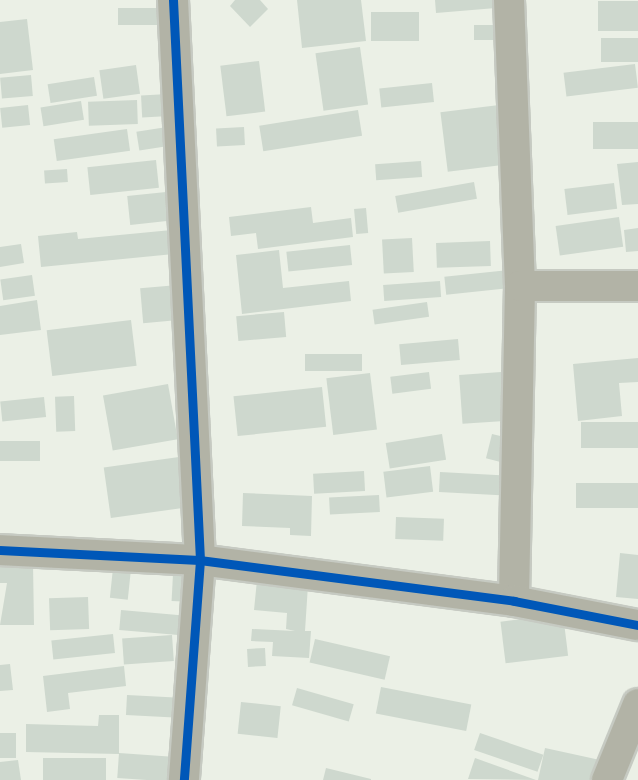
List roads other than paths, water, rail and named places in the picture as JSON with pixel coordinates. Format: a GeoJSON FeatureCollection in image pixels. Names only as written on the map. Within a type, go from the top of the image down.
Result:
{"type":"FeatureCollection","features":[{"type":"Feature","properties":{"kind":"street"},"geometry":{"type":"LineString","coordinates":[[173,0],[200,560],[184,780]]}},
{"type":"Feature","properties":{"kind":"street"},"geometry":{"type":"LineString","coordinates":[[509,0],[520,286],[514,601]]}},
{"type":"Feature","properties":{"kind":"street"},"geometry":{"type":"LineString","coordinates":[[520,286],[638,286]]}},
{"type":"Feature","properties":{"kind":"street"},"geometry":{"type":"LineString","coordinates":[[0,550],[200,560],[514,601],[638,626]]}},
{"type":"Feature","properties":{"kind":"street"},"geometry":{"type":"LineString","coordinates":[[607,780],[638,704]]}}]}
